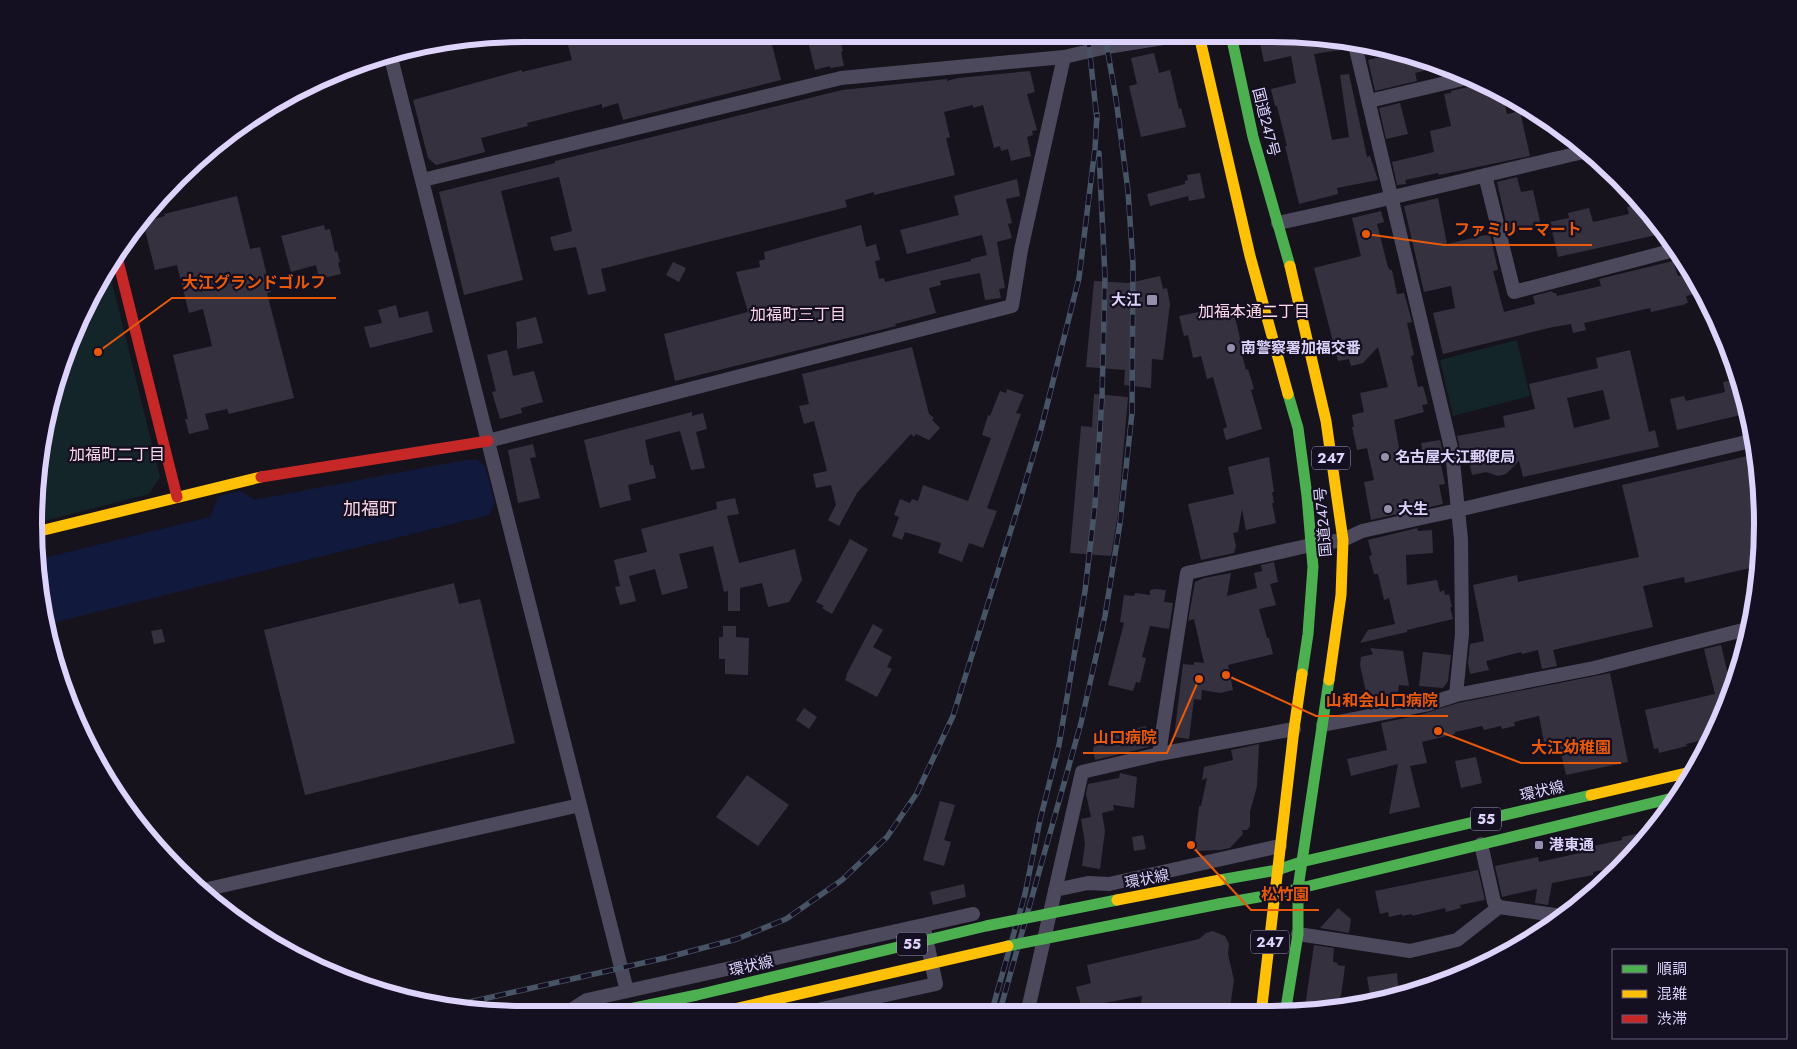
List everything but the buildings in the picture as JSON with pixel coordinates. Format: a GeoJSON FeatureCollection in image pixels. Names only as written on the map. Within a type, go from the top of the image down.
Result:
{"type":"FeatureCollection","features":[{"type":"Feature","properties":{"kind":"main road","name":"国道247号"},"geometry":{"type":"LineString","coordinates":[[1201,42],[1250,256],[1298,428],[1307,496],[1313,567],[1308,634],[1294,729],[1262,1006]]}},
{"type":"Feature","properties":{"kind":"main road","name":"国道247号"},"geometry":{"type":"LineString","coordinates":[[1233,42],[1253,137],[1294,282],[1326,421],[1343,540],[1341,596],[1301,862],[1298,888],[1298,934],[1286,1006]]}},
{"type":"Feature","properties":{"kind":"main road"},"geometry":{"type":"LineString","coordinates":[[119,265],[177,497]]}},
{"type":"Feature","properties":{"kind":"main road"},"geometry":{"type":"LineString","coordinates":[[42,530],[269,475],[488,441]]}},
{"type":"Feature","properties":{"kind":"main road","name":"環状線"},"geometry":{"type":"LineString","coordinates":[[644,1006],[986,926],[1278,870],[1301,862],[1685,773]]}},
{"type":"Feature","properties":{"kind":"main road","name":"55"},"geometry":{"type":"LineString","coordinates":[[746,1006],[974,953],[1276,894],[1481,844],[1665,804]]}},
{"type":"Feature","properties":{"kind":"street"},"geometry":{"type":"LineString","coordinates":[[423,180],[841,78],[1064,57],[1142,42]]}},
{"type":"Feature","properties":{"kind":"street"},"geometry":{"type":"LineString","coordinates":[[1356,50],[1452,452],[1461,539],[1462,634],[1456,695]]}},
{"type":"Feature","properties":{"kind":"street"},"geometry":{"type":"LineString","coordinates":[[488,441],[1012,306],[1022,250],[1064,57]]}},
{"type":"Feature","properties":{"kind":"street"},"geometry":{"type":"LineString","coordinates":[[392,61],[627,991]]}},
{"type":"Feature","properties":{"kind":"street"},"geometry":{"type":"LineString","coordinates":[[1369,101],[1459,80]]}},
{"type":"Feature","properties":{"kind":"street"},"geometry":{"type":"LineString","coordinates":[[1278,223],[1393,198],[1485,174],[1579,153]]}},
{"type":"Feature","properties":{"kind":"street"},"geometry":{"type":"LineString","coordinates":[[1485,174],[1514,292],[1669,251]]}},
{"type":"Feature","properties":{"kind":"street"},"geometry":{"type":"LineString","coordinates":[[1159,754],[1187,573],[1311,545],[1343,540],[1362,531],[1747,442]]}},
{"type":"Feature","properties":{"kind":"street"},"geometry":{"type":"LineString","coordinates":[[1323,725],[1425,705],[1456,695],[1594,668],[1742,630]]}},
{"type":"Feature","properties":{"kind":"street"},"geometry":{"type":"LineString","coordinates":[[1030,1006],[1082,772],[1159,754],[1294,729]]}},
{"type":"Feature","properties":{"kind":"street"},"geometry":{"type":"LineString","coordinates":[[209,889],[580,805]]}},
{"type":"Feature","properties":{"kind":"street"},"geometry":{"type":"LineString","coordinates":[[1481,844],[1494,902],[1499,908],[1554,915]]}},
{"type":"Feature","properties":{"kind":"street"},"geometry":{"type":"LineString","coordinates":[[1055,890],[1088,883],[1109,884],[1280,846]]}},
{"type":"Feature","properties":{"kind":"street"},"geometry":{"type":"LineString","coordinates":[[1298,934],[1410,951],[1457,940],[1499,908]]}},
{"type":"Feature","properties":{"kind":"street"},"geometry":{"type":"LineString","coordinates":[[578,1006],[587,1000],[973,914]]}},
{"type":"Feature","properties":{"kind":"street"},"geometry":{"type":"LineString","coordinates":[[836,1006],[936,984],[923,925]]}},
{"type":"Feature","properties":{"kind":"shaded area"},"geometry":{"type":"Polygon","coordinates":[[[111,277],[160,477],[149,494],[42,521],[47,462],[59,400],[79,340],[111,277]]]}},
{"type":"Feature","properties":{"kind":"shaded area"},"geometry":{"type":"Polygon","coordinates":[[[1517,340],[1530,396],[1453,416],[1440,360],[1517,340]]]}},
{"type":"Feature","properties":{"kind":"water"},"geometry":{"type":"Polygon","coordinates":[[[465,460],[477,460],[485,466],[495,503],[489,515],[53,623],[44,558],[210,517],[219,496],[241,491],[254,500],[465,460]]]}},
{"type":"Feature","properties":{"kind":"railway"},"geometry":{"type":"LineString","coordinates":[[1089,42],[1097,120]]}},
{"type":"Feature","properties":{"kind":"railway"},"geometry":{"type":"LineString","coordinates":[[1001,1006],[1081,723],[1105,616],[1120,523],[1132,413],[1133,264],[1128,191],[1116,99],[1106,42]]}},
{"type":"Feature","properties":{"kind":"railway"},"geometry":{"type":"LineString","coordinates":[[467,1003],[665,958],[737,939],[786,919],[842,880],[887,837],[917,793],[953,716],[1041,429],[1079,278],[1095,148],[1097,114]]}},
{"type":"Feature","properties":{"kind":"railway"},"geometry":{"type":"LineString","coordinates":[[993,1006],[1025,894],[1040,820],[1059,745],[1085,591],[1095,505],[1102,398],[1105,277],[1099,153]]}},
{"type":"Feature","properties":{"kind":"traffic: fast"},"geometry":{"type":"LineString","coordinates":[[1233,42],[1253,137],[1290,266]]}},
{"type":"Feature","properties":{"kind":"traffic: fast"},"geometry":{"type":"LineString","coordinates":[[1288,394],[1298,428],[1307,496],[1313,567],[1308,634],[1302,674]]}},
{"type":"Feature","properties":{"kind":"traffic: fast"},"geometry":{"type":"LineString","coordinates":[[1286,1006],[1298,934],[1298,888],[1329,680]]}},
{"type":"Feature","properties":{"kind":"traffic: fast"},"geometry":{"type":"LineString","coordinates":[[1220,880],[1277,870],[1301,862],[1591,795]]}},
{"type":"Feature","properties":{"kind":"traffic: fast"},"geometry":{"type":"LineString","coordinates":[[1219,904],[1276,894],[1668,799]]}},
{"type":"Feature","properties":{"kind":"traffic: fast"},"geometry":{"type":"LineString","coordinates":[[644,1006],[986,926],[1117,900]]}},
{"type":"Feature","properties":{"kind":"traffic: fast"},"geometry":{"type":"LineString","coordinates":[[1008,946],[1219,904]]}},
{"type":"Feature","properties":{"kind":"traffic: slow"},"geometry":{"type":"LineString","coordinates":[[1201,42],[1250,256],[1288,394]]}},
{"type":"Feature","properties":{"kind":"traffic: slow"},"geometry":{"type":"LineString","coordinates":[[1290,266],[1326,421],[1343,540],[1341,595],[1329,680]]}},
{"type":"Feature","properties":{"kind":"traffic: slow"},"geometry":{"type":"LineString","coordinates":[[42,530],[261,477]]}},
{"type":"Feature","properties":{"kind":"traffic: slow"},"geometry":{"type":"LineString","coordinates":[[1262,1006],[1302,674]]}},
{"type":"Feature","properties":{"kind":"traffic: slow"},"geometry":{"type":"LineString","coordinates":[[1591,795],[1685,773]]}},
{"type":"Feature","properties":{"kind":"traffic: slow"},"geometry":{"type":"LineString","coordinates":[[1117,900],[1220,880]]}},
{"type":"Feature","properties":{"kind":"traffic: slow"},"geometry":{"type":"LineString","coordinates":[[747,1006],[1008,946]]}},
{"type":"Feature","properties":{"kind":"traffic: jam"},"geometry":{"type":"LineString","coordinates":[[119,265],[177,497]]}},
{"type":"Feature","properties":{"kind":"traffic: jam"},"geometry":{"type":"LineString","coordinates":[[261,477],[488,441]]}},
{"type":"Feature","properties":{"kind":"place","name":"ファミリーマート"},"geometry":{"type":"Point","coordinates":[1366,234]}},
{"type":"Feature","properties":{"kind":"place","name":"大江"},"geometry":{"type":"Point","coordinates":[1152,300]}},
{"type":"Feature","properties":{"kind":"place","name":"南警察署加福交番"},"geometry":{"type":"Point","coordinates":[1231,348]}},
{"type":"Feature","properties":{"kind":"place","name":"大江グランドゴルフ"},"geometry":{"type":"Point","coordinates":[98,352]}},
{"type":"Feature","properties":{"kind":"place","name":"名古屋大江郵便局"},"geometry":{"type":"Point","coordinates":[1385,457]}},
{"type":"Feature","properties":{"kind":"place","name":"大生"},"geometry":{"type":"Point","coordinates":[1388,509]}},
{"type":"Feature","properties":{"kind":"place","name":"山和会山口病院"},"geometry":{"type":"Point","coordinates":[1226,675]}},
{"type":"Feature","properties":{"kind":"place","name":"山口病院"},"geometry":{"type":"Point","coordinates":[1199,679]}},
{"type":"Feature","properties":{"kind":"place","name":"大江幼稚園"},"geometry":{"type":"Point","coordinates":[1438,731]}},
{"type":"Feature","properties":{"kind":"place","name":"松竹園"},"geometry":{"type":"Point","coordinates":[1191,845]}},
{"type":"Feature","properties":{"kind":"place","name":"港東通"},"geometry":{"type":"Point","coordinates":[1539,845]}},
{"type":"Feature","properties":{"kind":"district","name":"加福本通二丁目"},"geometry":{"type":"Point","coordinates":[1254,311]}},
{"type":"Feature","properties":{"kind":"district","name":"加福町三丁目"},"geometry":{"type":"Point","coordinates":[798,314]}},
{"type":"Feature","properties":{"kind":"district","name":"加福町二丁目"},"geometry":{"type":"Point","coordinates":[117,454]}},
{"type":"Feature","properties":{"kind":"district","name":"加福町"},"geometry":{"type":"Point","coordinates":[370,509]}}]}
